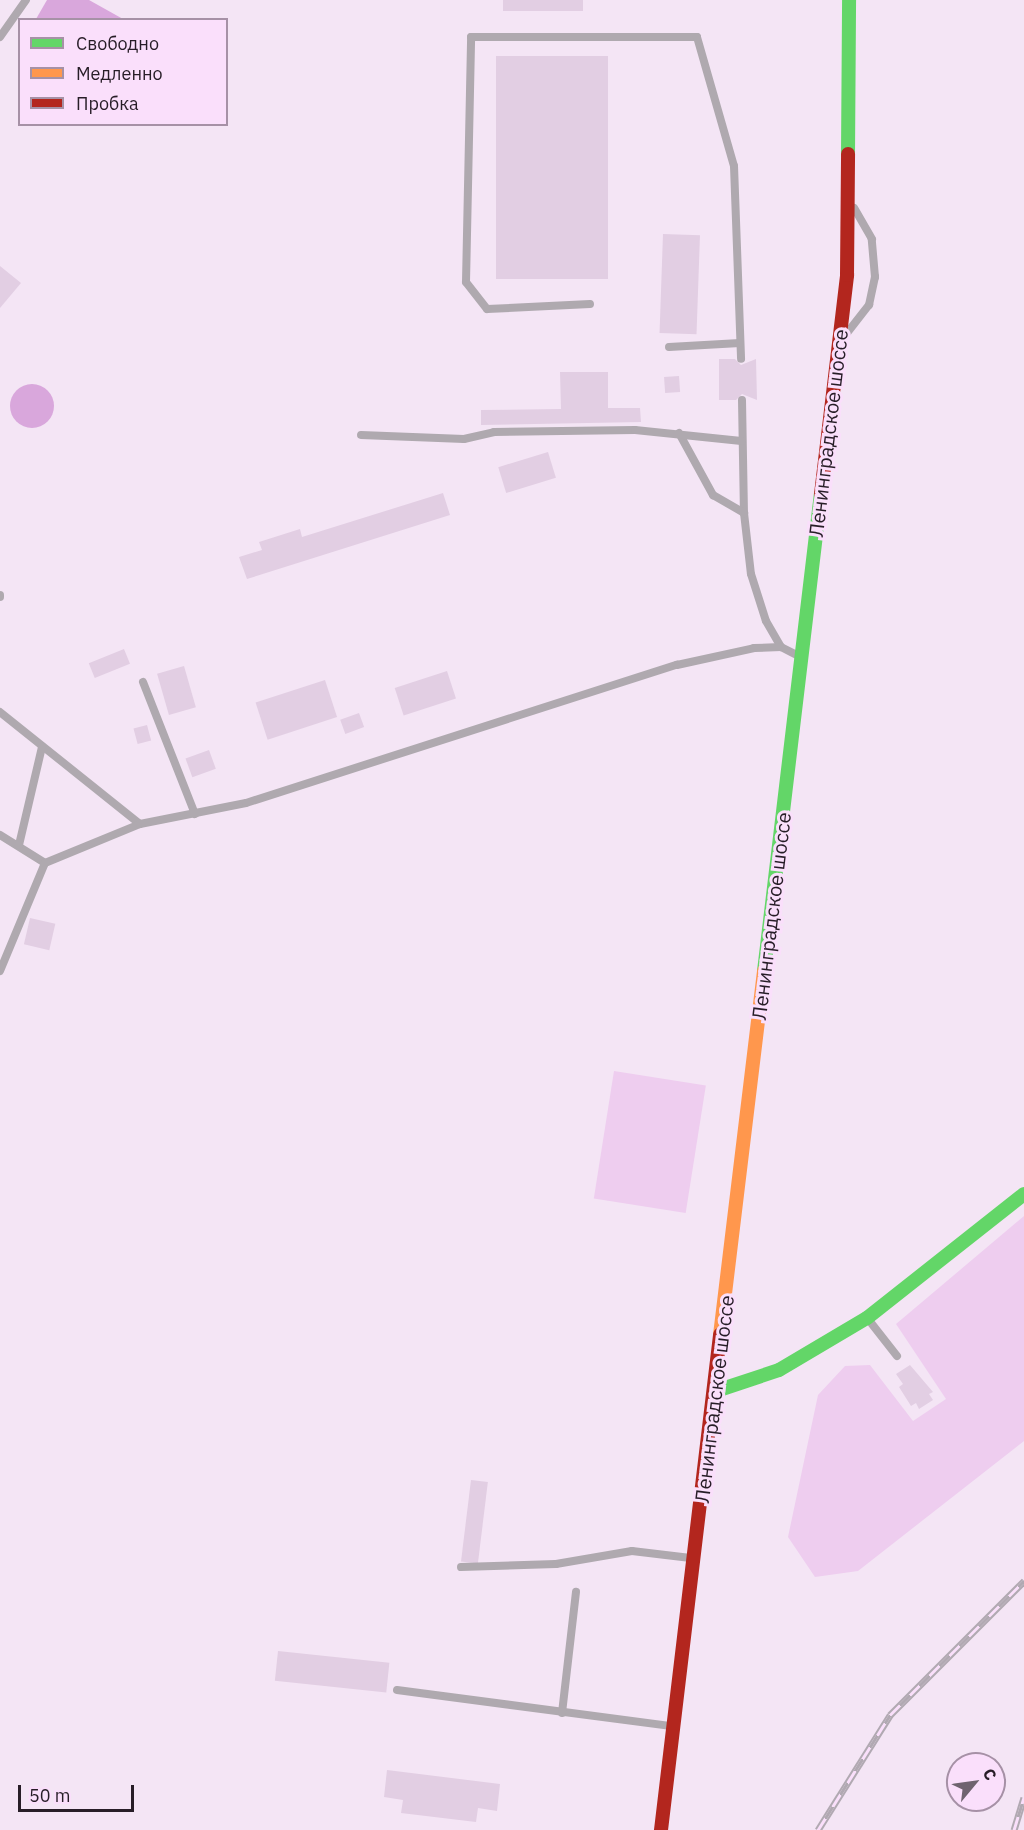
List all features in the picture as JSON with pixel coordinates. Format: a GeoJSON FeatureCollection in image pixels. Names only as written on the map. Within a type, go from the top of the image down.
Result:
{"type":"FeatureCollection","features":[{"type":"Feature","properties":{"kind":"main road","name":"Ленинградское шоссе"},"geometry":{"type":"LineString","coordinates":[[661,1830],[716,1390],[847,275],[849,0]]}},
{"type":"Feature","properties":{"kind":"main road"},"geometry":{"type":"LineString","coordinates":[[716,1390],[779,1370],[867,1318],[1024,1194]]}},
{"type":"Feature","properties":{"kind":"lane"},"geometry":{"type":"LineString","coordinates":[[0,37],[26,0]]}},
{"type":"Feature","properties":{"kind":"lane"},"geometry":{"type":"LineString","coordinates":[[590,304],[487,309],[466,282],[471,37],[697,37],[734,166],[741,359]]}},
{"type":"Feature","properties":{"kind":"lane"},"geometry":{"type":"LineString","coordinates":[[839,343],[869,305],[875,277],[872,239],[849,199]]}},
{"type":"Feature","properties":{"kind":"lane"},"geometry":{"type":"LineString","coordinates":[[669,347],[740,343]]}},
{"type":"Feature","properties":{"kind":"lane"},"geometry":{"type":"LineString","coordinates":[[742,400],[744,513],[751,574],[766,621],[782,647]]}},
{"type":"Feature","properties":{"kind":"lane"},"geometry":{"type":"LineString","coordinates":[[361,435],[465,440],[494,432],[679,433],[741,441]]}},
{"type":"Feature","properties":{"kind":"lane"},"geometry":{"type":"LineString","coordinates":[[679,433],[713,495],[744,513]]}},
{"type":"Feature","properties":{"kind":"lane"},"geometry":{"type":"LineString","coordinates":[[0,971],[45,862],[140,824],[195,814],[306,785],[677,665],[754,648],[782,647],[802,657]]}},
{"type":"Feature","properties":{"kind":"lane"},"geometry":{"type":"LineString","coordinates":[[143,682],[195,814]]}},
{"type":"Feature","properties":{"kind":"lane"},"geometry":{"type":"LineString","coordinates":[[0,712],[140,824]]}},
{"type":"Feature","properties":{"kind":"lane"},"geometry":{"type":"LineString","coordinates":[[19,845],[42,747]]}},
{"type":"Feature","properties":{"kind":"lane"},"geometry":{"type":"LineString","coordinates":[[0,835],[45,862]]}},
{"type":"Feature","properties":{"kind":"lane"},"geometry":{"type":"LineString","coordinates":[[867,1318],[897,1356]]}},
{"type":"Feature","properties":{"kind":"lane"},"geometry":{"type":"LineString","coordinates":[[461,1567],[556,1564],[632,1551],[695,1559]]}},
{"type":"Feature","properties":{"kind":"lane"},"geometry":{"type":"LineString","coordinates":[[562,1713],[576,1592]]}},
{"type":"Feature","properties":{"kind":"lane"},"geometry":{"type":"LineString","coordinates":[[397,1690],[674,1726]]}},
{"type":"Feature","properties":{"kind":"shaded area"},"geometry":{"type":"Polygon","coordinates":[[[47,0],[89,0],[121,18],[37,18],[47,0]]]}},
{"type":"Feature","properties":{"kind":"shaded area"},"geometry":{"type":"Polygon","coordinates":[[[32,384],[47,391],[54,406],[47,421],[32,428],[17,421],[10,406],[17,391],[32,384]]]}},
{"type":"Feature","properties":{"kind":"shaded area"},"geometry":{"type":"Polygon","coordinates":[[[614,1071],[706,1086],[686,1213],[594,1198],[614,1071]]]}},
{"type":"Feature","properties":{"kind":"shaded area"},"geometry":{"type":"Polygon","coordinates":[[[1024,1216],[1024,1441],[858,1571],[815,1577],[788,1537],[818,1395],[845,1366],[870,1365],[913,1421],[946,1399],[896,1324],[1024,1216]]]}},
{"type":"Feature","properties":{"kind":"building"},"geometry":{"type":"Polygon","coordinates":[[[503,0],[583,0],[583,11],[503,11],[503,0]]]}},
{"type":"Feature","properties":{"kind":"building"},"geometry":{"type":"Polygon","coordinates":[[[496,56],[608,56],[608,279],[496,279],[496,56]]]}},
{"type":"Feature","properties":{"kind":"building"},"geometry":{"type":"Polygon","coordinates":[[[663,234],[700,235],[697,334],[660,333],[663,234]]]}},
{"type":"Feature","properties":{"kind":"building"},"geometry":{"type":"Polygon","coordinates":[[[0,266],[21,283],[0,308],[0,266]]]}},
{"type":"Feature","properties":{"kind":"building"},"geometry":{"type":"Polygon","coordinates":[[[719,359],[735,359],[741,365],[756,359],[757,400],[742,394],[736,400],[719,400],[719,359]]]}},
{"type":"Feature","properties":{"kind":"building"},"geometry":{"type":"Polygon","coordinates":[[[560,372],[608,372],[608,408],[640,408],[641,422],[481,425],[481,410],[561,409],[560,372]]]}},
{"type":"Feature","properties":{"kind":"building"},"geometry":{"type":"Polygon","coordinates":[[[679,376],[680,392],[665,393],[664,377],[679,376]]]}},
{"type":"Feature","properties":{"kind":"building"},"geometry":{"type":"Polygon","coordinates":[[[548,452],[556,478],[506,493],[498,467],[548,452]]]}},
{"type":"Feature","properties":{"kind":"building"},"geometry":{"type":"Polygon","coordinates":[[[443,493],[450,515],[247,579],[239,557],[262,550],[259,542],[300,529],[302,537],[443,493]]]}},
{"type":"Feature","properties":{"kind":"building"},"geometry":{"type":"Polygon","coordinates":[[[124,649],[130,664],[95,678],[89,663],[124,649]]]}},
{"type":"Feature","properties":{"kind":"building"},"geometry":{"type":"Polygon","coordinates":[[[184,666],[196,707],[169,715],[157,674],[184,666]]]}},
{"type":"Feature","properties":{"kind":"building"},"geometry":{"type":"Polygon","coordinates":[[[447,671],[456,699],[404,716],[395,688],[447,671]]]}},
{"type":"Feature","properties":{"kind":"building"},"geometry":{"type":"Polygon","coordinates":[[[325,680],[337,717],[268,740],[256,703],[325,680]]]}},
{"type":"Feature","properties":{"kind":"building"},"geometry":{"type":"Polygon","coordinates":[[[359,713],[364,727],[345,734],[340,720],[359,713]]]}},
{"type":"Feature","properties":{"kind":"building"},"geometry":{"type":"Polygon","coordinates":[[[147,725],[151,740],[138,744],[133,729],[147,725]]]}},
{"type":"Feature","properties":{"kind":"building"},"geometry":{"type":"Polygon","coordinates":[[[209,750],[216,769],[192,777],[186,759],[209,750]]]}},
{"type":"Feature","properties":{"kind":"building"},"geometry":{"type":"Polygon","coordinates":[[[30,918],[55,924],[49,950],[24,944],[30,918]]]}},
{"type":"Feature","properties":{"kind":"building"},"geometry":{"type":"Polygon","coordinates":[[[910,1365],[933,1392],[929,1394],[933,1400],[919,1409],[916,1403],[911,1406],[899,1387],[903,1384],[896,1374],[910,1365]]]}},
{"type":"Feature","properties":{"kind":"building"},"geometry":{"type":"Polygon","coordinates":[[[471,1480],[488,1482],[478,1563],[461,1561],[471,1480]]]}},
{"type":"Feature","properties":{"kind":"building"},"geometry":{"type":"Polygon","coordinates":[[[278,1651],[389,1663],[386,1693],[275,1681],[278,1651]]]}},
{"type":"Feature","properties":{"kind":"building"},"geometry":{"type":"Polygon","coordinates":[[[387,1770],[500,1784],[497,1811],[478,1808],[476,1822],[401,1813],[403,1800],[384,1797],[387,1770]]]}},
{"type":"Feature","properties":{"kind":"railway"},"geometry":{"type":"LineString","coordinates":[[818,1830],[890,1715],[1024,1581]]}},
{"type":"Feature","properties":{"kind":"railway"},"geometry":{"type":"LineString","coordinates":[[1014,1830],[1024,1797]]}},
{"type":"Feature","properties":{"kind":"traffic: fast"},"geometry":{"type":"LineString","coordinates":[[848,154],[849,0]]}},
{"type":"Feature","properties":{"kind":"traffic: fast"},"geometry":{"type":"LineString","coordinates":[[764,971],[821,494]]}},
{"type":"Feature","properties":{"kind":"traffic: fast"},"geometry":{"type":"LineString","coordinates":[[716,1391],[779,1370],[867,1318],[1024,1194]]}},
{"type":"Feature","properties":{"kind":"traffic: slow"},"geometry":{"type":"LineString","coordinates":[[720,1335],[764,971]]}},
{"type":"Feature","properties":{"kind":"traffic: jam"},"geometry":{"type":"LineString","coordinates":[[821,494],[847,275],[848,154]]}},
{"type":"Feature","properties":{"kind":"traffic: jam"},"geometry":{"type":"LineString","coordinates":[[661,1830],[720,1335]]}}]}
